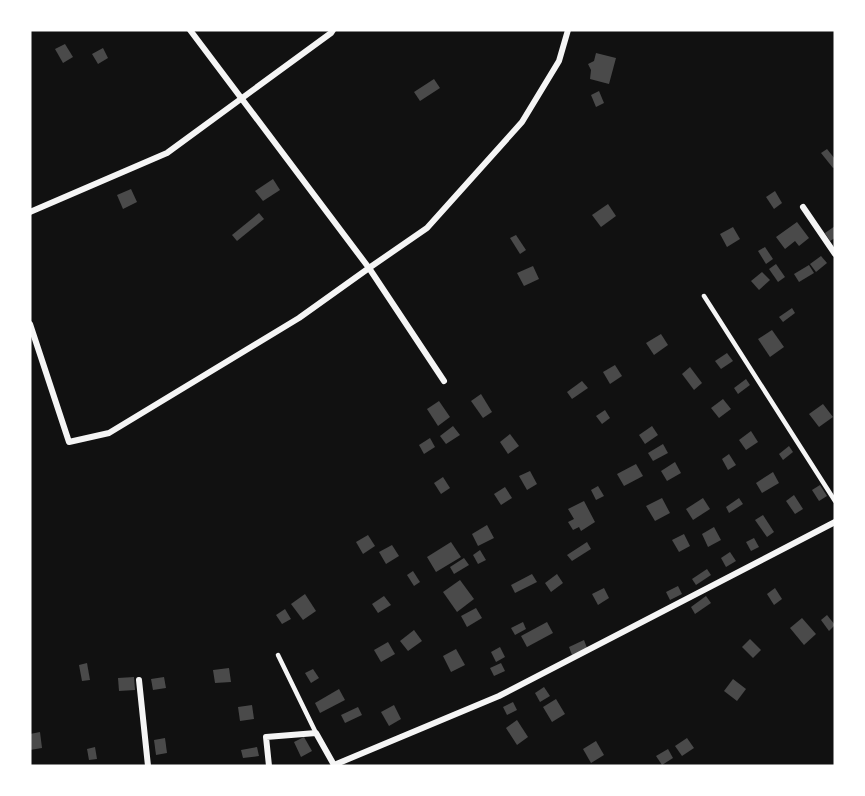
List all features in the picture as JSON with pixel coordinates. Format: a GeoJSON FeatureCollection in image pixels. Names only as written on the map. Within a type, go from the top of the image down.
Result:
{"type":"FeatureCollection","features":[{"type":"Feature","properties":{"kind":"street"},"geometry":{"type":"LineString","coordinates":[[190,30],[369,268],[444,381]]}},
{"type":"Feature","properties":{"kind":"street"},"geometry":{"type":"LineString","coordinates":[[30,212],[167,153],[333,30]]}},
{"type":"Feature","properties":{"kind":"street"},"geometry":{"type":"LineString","coordinates":[[30,324],[69,442],[109,433],[299,318],[427,228],[522,122],[559,62],[568,30]]}},
{"type":"Feature","properties":{"kind":"street"},"geometry":{"type":"LineString","coordinates":[[803,207],[835,254]]}},
{"type":"Feature","properties":{"kind":"street"},"geometry":{"type":"LineString","coordinates":[[268,766],[266,737],[316,733],[334,765],[499,696],[835,522]]}},
{"type":"Feature","properties":{"kind":"street"},"geometry":{"type":"LineString","coordinates":[[139,680],[148,766]]}},
{"type":"Feature","properties":{"kind":"lane"},"geometry":{"type":"LineString","coordinates":[[704,296],[835,501]]}},
{"type":"Feature","properties":{"kind":"lane"},"geometry":{"type":"LineString","coordinates":[[278,655],[316,733]]}},
{"type":"Feature","properties":{"kind":"building"},"geometry":{"type":"Polygon","coordinates":[[[65,44],[73,57],[63,63],[55,49],[65,44]]]}},
{"type":"Feature","properties":{"kind":"building"},"geometry":{"type":"Polygon","coordinates":[[[103,48],[108,58],[98,64],[92,54],[103,48]]]}},
{"type":"Feature","properties":{"kind":"building"},"geometry":{"type":"Polygon","coordinates":[[[596,53],[616,58],[609,84],[590,79],[591,70],[588,64],[594,61],[596,53]]]}},
{"type":"Feature","properties":{"kind":"building"},"geometry":{"type":"Polygon","coordinates":[[[434,79],[440,88],[420,101],[414,92],[434,79]]]}},
{"type":"Feature","properties":{"kind":"building"},"geometry":{"type":"Polygon","coordinates":[[[599,91],[604,103],[596,107],[591,95],[599,91]]]}},
{"type":"Feature","properties":{"kind":"building"},"geometry":{"type":"Polygon","coordinates":[[[827,149],[835,159],[833,168],[821,153],[827,149]]]}},
{"type":"Feature","properties":{"kind":"building"},"geometry":{"type":"Polygon","coordinates":[[[273,179],[280,190],[263,201],[255,191],[273,179]]]}},
{"type":"Feature","properties":{"kind":"building"},"geometry":{"type":"Polygon","coordinates":[[[131,189],[137,202],[123,209],[117,195],[131,189]]]}},
{"type":"Feature","properties":{"kind":"building"},"geometry":{"type":"Polygon","coordinates":[[[775,191],[782,203],[774,209],[766,197],[775,191]]]}},
{"type":"Feature","properties":{"kind":"building"},"geometry":{"type":"Polygon","coordinates":[[[608,204],[616,216],[601,227],[592,215],[608,204]]]}},
{"type":"Feature","properties":{"kind":"building"},"geometry":{"type":"Polygon","coordinates":[[[259,213],[264,219],[237,241],[232,235],[259,213]]]}},
{"type":"Feature","properties":{"kind":"building"},"geometry":{"type":"Polygon","coordinates":[[[797,222],[809,238],[799,246],[795,241],[785,249],[776,237],[797,222]]]}},
{"type":"Feature","properties":{"kind":"building"},"geometry":{"type":"Polygon","coordinates":[[[835,226],[835,238],[830,241],[825,233],[835,226]]]}},
{"type":"Feature","properties":{"kind":"building"},"geometry":{"type":"Polygon","coordinates":[[[733,227],[740,239],[727,247],[720,234],[733,227]]]}},
{"type":"Feature","properties":{"kind":"building"},"geometry":{"type":"Polygon","coordinates":[[[516,235],[526,250],[520,254],[510,238],[516,235]]]}},
{"type":"Feature","properties":{"kind":"building"},"geometry":{"type":"Polygon","coordinates":[[[765,247],[773,259],[766,264],[758,251],[765,247]]]}},
{"type":"Feature","properties":{"kind":"building"},"geometry":{"type":"Polygon","coordinates":[[[821,256],[827,263],[816,272],[810,264],[821,256]]]}},
{"type":"Feature","properties":{"kind":"building"},"geometry":{"type":"Polygon","coordinates":[[[776,264],[785,277],[778,282],[769,269],[776,264]]]}},
{"type":"Feature","properties":{"kind":"building"},"geometry":{"type":"Polygon","coordinates":[[[809,265],[814,273],[799,282],[794,274],[809,265]]]}},
{"type":"Feature","properties":{"kind":"building"},"geometry":{"type":"Polygon","coordinates":[[[533,266],[539,279],[524,286],[517,273],[533,266]]]}},
{"type":"Feature","properties":{"kind":"building"},"geometry":{"type":"Polygon","coordinates":[[[762,272],[770,280],[759,290],[751,281],[762,272]]]}},
{"type":"Feature","properties":{"kind":"building"},"geometry":{"type":"Polygon","coordinates":[[[792,308],[795,313],[783,322],[779,317],[792,308]]]}},
{"type":"Feature","properties":{"kind":"building"},"geometry":{"type":"Polygon","coordinates":[[[772,330],[784,347],[770,357],[758,339],[772,330]]]}},
{"type":"Feature","properties":{"kind":"building"},"geometry":{"type":"Polygon","coordinates":[[[661,334],[668,345],[654,355],[646,343],[661,334]]]}},
{"type":"Feature","properties":{"kind":"building"},"geometry":{"type":"Polygon","coordinates":[[[727,353],[733,361],[721,369],[715,361],[727,353]]]}},
{"type":"Feature","properties":{"kind":"building"},"geometry":{"type":"Polygon","coordinates":[[[615,365],[622,376],[610,384],[603,372],[615,365]]]}},
{"type":"Feature","properties":{"kind":"building"},"geometry":{"type":"Polygon","coordinates":[[[690,367],[702,383],[694,390],[682,374],[690,367]]]}},
{"type":"Feature","properties":{"kind":"building"},"geometry":{"type":"Polygon","coordinates":[[[746,379],[750,385],[738,394],[734,388],[746,379]]]}},
{"type":"Feature","properties":{"kind":"building"},"geometry":{"type":"Polygon","coordinates":[[[582,381],[588,388],[572,399],[567,392],[582,381]]]}},
{"type":"Feature","properties":{"kind":"building"},"geometry":{"type":"Polygon","coordinates":[[[481,394],[492,412],[483,418],[471,401],[481,394]]]}},
{"type":"Feature","properties":{"kind":"building"},"geometry":{"type":"Polygon","coordinates":[[[723,399],[731,409],[719,418],[711,408],[723,399]]]}},
{"type":"Feature","properties":{"kind":"building"},"geometry":{"type":"Polygon","coordinates":[[[439,401],[450,417],[438,426],[427,409],[439,401]]]}},
{"type":"Feature","properties":{"kind":"building"},"geometry":{"type":"Polygon","coordinates":[[[823,404],[833,417],[819,427],[809,414],[823,404]]]}},
{"type":"Feature","properties":{"kind":"building"},"geometry":{"type":"Polygon","coordinates":[[[605,410],[610,418],[602,424],[596,416],[605,410]]]}},
{"type":"Feature","properties":{"kind":"building"},"geometry":{"type":"Polygon","coordinates":[[[453,426],[460,435],[446,444],[440,436],[453,426]]]}},
{"type":"Feature","properties":{"kind":"building"},"geometry":{"type":"Polygon","coordinates":[[[652,426],[658,435],[645,444],[639,435],[652,426]]]}},
{"type":"Feature","properties":{"kind":"building"},"geometry":{"type":"Polygon","coordinates":[[[751,431],[758,442],[746,450],[739,440],[751,431]]]}},
{"type":"Feature","properties":{"kind":"building"},"geometry":{"type":"Polygon","coordinates":[[[510,434],[519,446],[508,454],[500,442],[510,434]]]}},
{"type":"Feature","properties":{"kind":"building"},"geometry":{"type":"Polygon","coordinates":[[[430,438],[435,447],[424,454],[419,445],[430,438]]]}},
{"type":"Feature","properties":{"kind":"building"},"geometry":{"type":"Polygon","coordinates":[[[663,444],[668,453],[653,461],[648,453],[663,444]]]}},
{"type":"Feature","properties":{"kind":"building"},"geometry":{"type":"Polygon","coordinates":[[[789,446],[793,452],[783,460],[779,454],[789,446]]]}},
{"type":"Feature","properties":{"kind":"building"},"geometry":{"type":"Polygon","coordinates":[[[729,454],[736,465],[728,470],[722,459],[729,454]]]}},
{"type":"Feature","properties":{"kind":"building"},"geometry":{"type":"Polygon","coordinates":[[[675,462],[681,473],[667,481],[661,471],[675,462]]]}},
{"type":"Feature","properties":{"kind":"building"},"geometry":{"type":"Polygon","coordinates":[[[636,464],[643,476],[624,486],[617,474],[636,464]]]}},
{"type":"Feature","properties":{"kind":"building"},"geometry":{"type":"Polygon","coordinates":[[[530,471],[537,484],[527,490],[519,476],[530,471]]]}},
{"type":"Feature","properties":{"kind":"building"},"geometry":{"type":"Polygon","coordinates":[[[773,472],[779,483],[762,493],[756,483],[773,472]]]}},
{"type":"Feature","properties":{"kind":"building"},"geometry":{"type":"Polygon","coordinates":[[[443,477],[450,488],[441,494],[434,483],[443,477]]]}},
{"type":"Feature","properties":{"kind":"building"},"geometry":{"type":"Polygon","coordinates":[[[820,485],[827,496],[819,501],[812,490],[820,485]]]}},
{"type":"Feature","properties":{"kind":"building"},"geometry":{"type":"Polygon","coordinates":[[[598,486],[604,496],[596,500],[591,490],[598,486]]]}},
{"type":"Feature","properties":{"kind":"building"},"geometry":{"type":"Polygon","coordinates":[[[505,487],[512,498],[501,505],[494,494],[505,487]]]}},
{"type":"Feature","properties":{"kind":"building"},"geometry":{"type":"Polygon","coordinates":[[[794,495],[803,509],[795,514],[786,501],[794,495]]]}},
{"type":"Feature","properties":{"kind":"building"},"geometry":{"type":"Polygon","coordinates":[[[662,498],[670,513],[655,521],[646,506],[662,498]]]}},
{"type":"Feature","properties":{"kind":"building"},"geometry":{"type":"Polygon","coordinates":[[[703,498],[710,509],[693,520],[686,509],[703,498]]]}},
{"type":"Feature","properties":{"kind":"building"},"geometry":{"type":"Polygon","coordinates":[[[739,498],[743,504],[729,513],[726,507],[739,498]]]}},
{"type":"Feature","properties":{"kind":"building"},"geometry":{"type":"Polygon","coordinates":[[[584,501],[595,522],[581,531],[579,527],[573,530],[568,522],[574,519],[568,509],[584,501]]]}},
{"type":"Feature","properties":{"kind":"building"},"geometry":{"type":"Polygon","coordinates":[[[763,515],[774,532],[767,537],[755,520],[763,515]]]}},
{"type":"Feature","properties":{"kind":"building"},"geometry":{"type":"Polygon","coordinates":[[[487,525],[494,538],[478,546],[472,534],[487,525]]]}},
{"type":"Feature","properties":{"kind":"building"},"geometry":{"type":"Polygon","coordinates":[[[714,527],[721,540],[708,547],[702,534],[714,527]]]}},
{"type":"Feature","properties":{"kind":"building"},"geometry":{"type":"Polygon","coordinates":[[[684,534],[690,546],[679,552],[672,540],[684,534]]]}},
{"type":"Feature","properties":{"kind":"building"},"geometry":{"type":"Polygon","coordinates":[[[368,535],[375,546],[363,554],[356,542],[368,535]]]}},
{"type":"Feature","properties":{"kind":"building"},"geometry":{"type":"Polygon","coordinates":[[[754,538],[759,547],[751,551],[746,542],[754,538]]]}},
{"type":"Feature","properties":{"kind":"building"},"geometry":{"type":"Polygon","coordinates":[[[451,542],[461,557],[436,572],[427,557],[451,542]]]}},
{"type":"Feature","properties":{"kind":"building"},"geometry":{"type":"Polygon","coordinates":[[[587,542],[591,549],[572,561],[567,555],[587,542]]]}},
{"type":"Feature","properties":{"kind":"building"},"geometry":{"type":"Polygon","coordinates":[[[392,545],[399,556],[386,564],[379,552],[392,545]]]}},
{"type":"Feature","properties":{"kind":"building"},"geometry":{"type":"Polygon","coordinates":[[[480,550],[486,560],[478,564],[473,555],[480,550]]]}},
{"type":"Feature","properties":{"kind":"building"},"geometry":{"type":"Polygon","coordinates":[[[730,552],[736,561],[726,567],[721,558],[730,552]]]}},
{"type":"Feature","properties":{"kind":"building"},"geometry":{"type":"Polygon","coordinates":[[[464,558],[469,565],[454,574],[450,567],[464,558]]]}},
{"type":"Feature","properties":{"kind":"building"},"geometry":{"type":"Polygon","coordinates":[[[707,569],[711,575],[696,585],[692,579],[707,569]]]}},
{"type":"Feature","properties":{"kind":"building"},"geometry":{"type":"Polygon","coordinates":[[[413,571],[420,582],[414,586],[407,575],[413,571]]]}},
{"type":"Feature","properties":{"kind":"building"},"geometry":{"type":"Polygon","coordinates":[[[532,574],[537,582],[515,593],[511,585],[532,574]]]}},
{"type":"Feature","properties":{"kind":"building"},"geometry":{"type":"Polygon","coordinates":[[[557,574],[563,583],[551,592],[545,583],[557,574]]]}},
{"type":"Feature","properties":{"kind":"building"},"geometry":{"type":"Polygon","coordinates":[[[460,580],[474,599],[457,612],[443,592],[460,580]]]}},
{"type":"Feature","properties":{"kind":"building"},"geometry":{"type":"Polygon","coordinates":[[[678,586],[682,594],[670,600],[666,592],[678,586]]]}},
{"type":"Feature","properties":{"kind":"building"},"geometry":{"type":"Polygon","coordinates":[[[604,588],[609,598],[598,605],[592,594],[604,588]]]}},
{"type":"Feature","properties":{"kind":"building"},"geometry":{"type":"Polygon","coordinates":[[[775,588],[782,599],[774,605],[767,594],[775,588]]]}},
{"type":"Feature","properties":{"kind":"building"},"geometry":{"type":"Polygon","coordinates":[[[305,594],[316,611],[303,620],[291,604],[305,594]]]}},
{"type":"Feature","properties":{"kind":"building"},"geometry":{"type":"Polygon","coordinates":[[[384,596],[391,605],[378,613],[372,604],[384,596]]]}},
{"type":"Feature","properties":{"kind":"building"},"geometry":{"type":"Polygon","coordinates":[[[706,596],[711,603],[695,614],[691,607],[706,596]]]}},
{"type":"Feature","properties":{"kind":"building"},"geometry":{"type":"Polygon","coordinates":[[[476,608],[482,618],[467,627],[461,616],[476,608]]]}},
{"type":"Feature","properties":{"kind":"building"},"geometry":{"type":"Polygon","coordinates":[[[285,609],[291,619],[282,624],[276,615],[285,609]]]}},
{"type":"Feature","properties":{"kind":"building"},"geometry":{"type":"Polygon","coordinates":[[[827,615],[835,625],[829,631],[821,620],[827,615]]]}},
{"type":"Feature","properties":{"kind":"building"},"geometry":{"type":"Polygon","coordinates":[[[802,618],[816,634],[804,645],[790,628],[802,618]]]}},
{"type":"Feature","properties":{"kind":"building"},"geometry":{"type":"Polygon","coordinates":[[[523,622],[526,629],[515,635],[511,628],[523,622]]]}},
{"type":"Feature","properties":{"kind":"building"},"geometry":{"type":"Polygon","coordinates":[[[547,622],[553,633],[527,647],[521,636],[547,622]]]}},
{"type":"Feature","properties":{"kind":"building"},"geometry":{"type":"Polygon","coordinates":[[[414,630],[422,641],[408,651],[400,641],[414,630]]]}},
{"type":"Feature","properties":{"kind":"building"},"geometry":{"type":"Polygon","coordinates":[[[750,639],[761,650],[753,658],[742,647],[750,639]]]}},
{"type":"Feature","properties":{"kind":"building"},"geometry":{"type":"Polygon","coordinates":[[[584,640],[587,648],[572,655],[569,647],[584,640]]]}},
{"type":"Feature","properties":{"kind":"building"},"geometry":{"type":"Polygon","coordinates":[[[388,642],[395,654],[381,662],[374,650],[388,642]]]}},
{"type":"Feature","properties":{"kind":"building"},"geometry":{"type":"Polygon","coordinates":[[[500,647],[505,657],[496,662],[491,652],[500,647]]]}},
{"type":"Feature","properties":{"kind":"building"},"geometry":{"type":"Polygon","coordinates":[[[456,649],[465,665],[451,672],[443,656],[456,649]]]}},
{"type":"Feature","properties":{"kind":"building"},"geometry":{"type":"Polygon","coordinates":[[[87,663],[90,680],[82,681],[79,665],[87,663]]]}},
{"type":"Feature","properties":{"kind":"building"},"geometry":{"type":"Polygon","coordinates":[[[501,663],[505,671],[494,676],[490,668],[501,663]]]}},
{"type":"Feature","properties":{"kind":"building"},"geometry":{"type":"Polygon","coordinates":[[[229,668],[231,682],[215,683],[213,670],[229,668]]]}},
{"type":"Feature","properties":{"kind":"building"},"geometry":{"type":"Polygon","coordinates":[[[313,669],[319,678],[311,683],[305,673],[313,669]]]}},
{"type":"Feature","properties":{"kind":"building"},"geometry":{"type":"Polygon","coordinates":[[[134,677],[135,690],[119,691],[118,678],[134,677]]]}},
{"type":"Feature","properties":{"kind":"building"},"geometry":{"type":"Polygon","coordinates":[[[164,677],[166,688],[153,690],[151,679],[164,677]]]}},
{"type":"Feature","properties":{"kind":"building"},"geometry":{"type":"Polygon","coordinates":[[[733,679],[746,689],[737,701],[724,691],[733,679]]]}},
{"type":"Feature","properties":{"kind":"building"},"geometry":{"type":"Polygon","coordinates":[[[544,687],[550,696],[540,702],[535,693],[544,687]]]}},
{"type":"Feature","properties":{"kind":"building"},"geometry":{"type":"Polygon","coordinates":[[[339,689],[345,700],[320,713],[315,703],[339,689]]]}},
{"type":"Feature","properties":{"kind":"building"},"geometry":{"type":"Polygon","coordinates":[[[556,699],[565,714],[552,722],[543,707],[556,699]]]}},
{"type":"Feature","properties":{"kind":"building"},"geometry":{"type":"Polygon","coordinates":[[[513,702],[517,710],[507,715],[503,707],[513,702]]]}},
{"type":"Feature","properties":{"kind":"building"},"geometry":{"type":"Polygon","coordinates":[[[252,705],[254,719],[240,721],[238,707],[252,705]]]}},
{"type":"Feature","properties":{"kind":"building"},"geometry":{"type":"Polygon","coordinates":[[[394,705],[401,719],[389,726],[381,712],[394,705]]]}},
{"type":"Feature","properties":{"kind":"building"},"geometry":{"type":"Polygon","coordinates":[[[358,707],[362,715],[345,723],[341,715],[358,707]]]}},
{"type":"Feature","properties":{"kind":"building"},"geometry":{"type":"Polygon","coordinates":[[[517,720],[528,737],[517,745],[506,728],[517,720]]]}},
{"type":"Feature","properties":{"kind":"building"},"geometry":{"type":"Polygon","coordinates":[[[40,732],[42,748],[30,750],[30,734],[40,732]]]}},
{"type":"Feature","properties":{"kind":"building"},"geometry":{"type":"Polygon","coordinates":[[[304,737],[312,751],[301,757],[294,742],[304,737]]]}},
{"type":"Feature","properties":{"kind":"building"},"geometry":{"type":"Polygon","coordinates":[[[165,738],[167,753],[156,755],[154,740],[165,738]]]}},
{"type":"Feature","properties":{"kind":"building"},"geometry":{"type":"Polygon","coordinates":[[[687,738],[694,748],[682,756],[675,746],[687,738]]]}},
{"type":"Feature","properties":{"kind":"building"},"geometry":{"type":"Polygon","coordinates":[[[596,741],[604,755],[591,763],[583,749],[596,741]]]}},
{"type":"Feature","properties":{"kind":"building"},"geometry":{"type":"Polygon","coordinates":[[[95,747],[97,759],[89,760],[87,749],[95,747]]]}},
{"type":"Feature","properties":{"kind":"building"},"geometry":{"type":"Polygon","coordinates":[[[257,747],[259,756],[243,758],[241,750],[257,747]]]}},
{"type":"Feature","properties":{"kind":"building"},"geometry":{"type":"Polygon","coordinates":[[[668,749],[673,758],[662,765],[656,756],[668,749]]]}}]}
